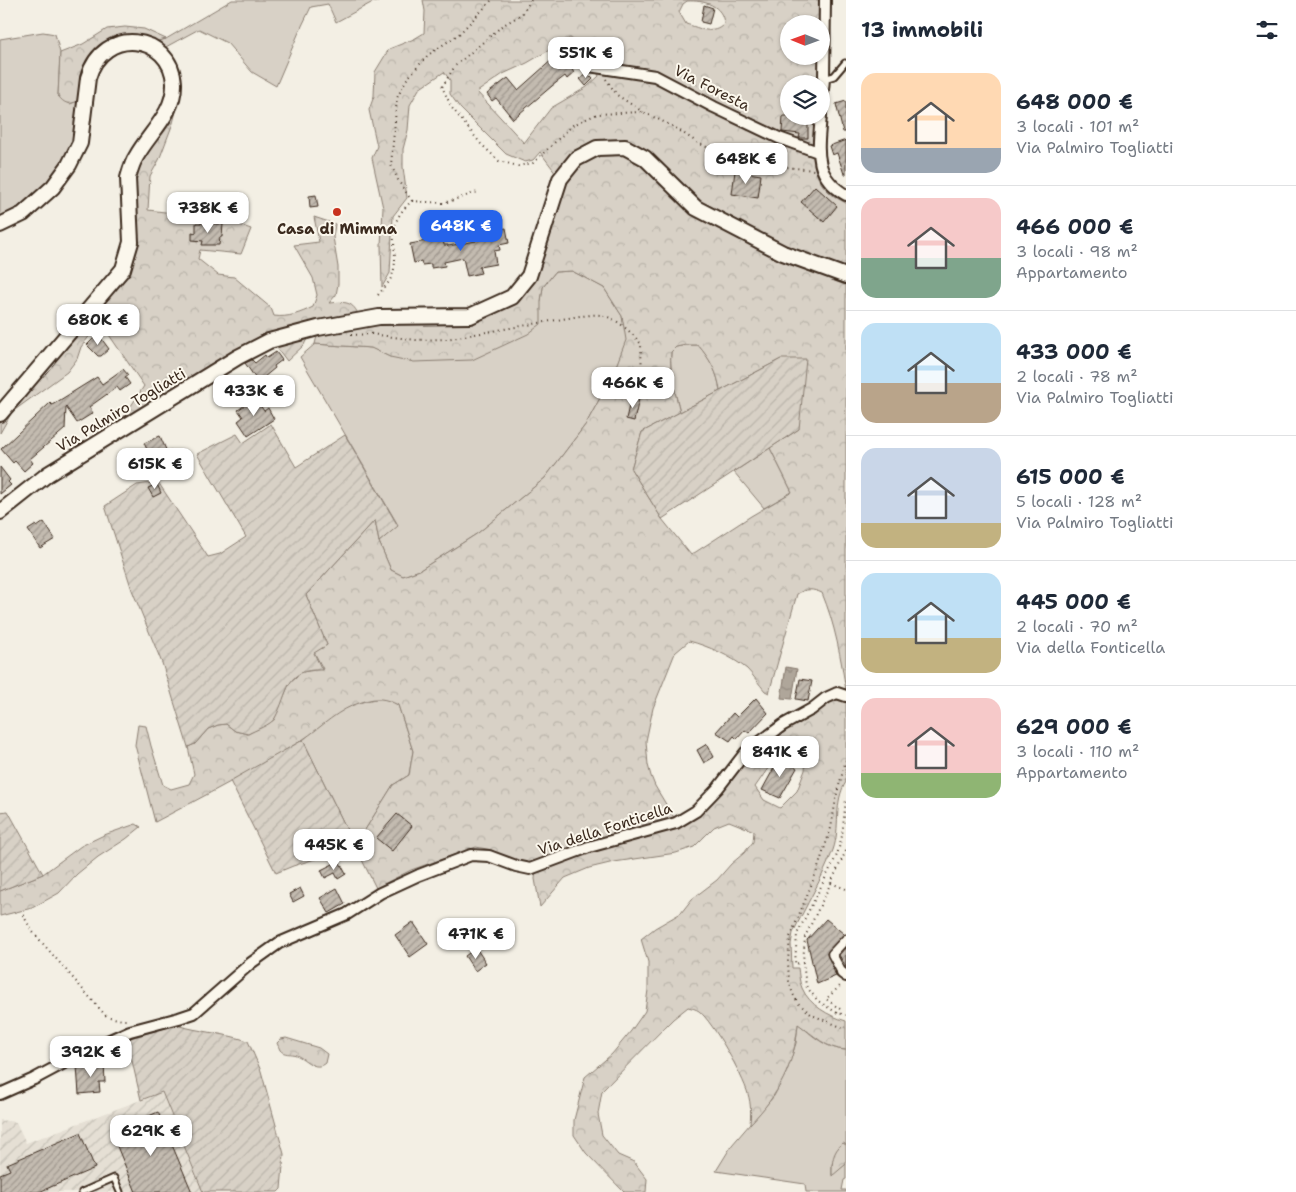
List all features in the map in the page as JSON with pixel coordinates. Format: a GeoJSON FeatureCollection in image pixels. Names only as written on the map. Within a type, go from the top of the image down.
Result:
{"type":"FeatureCollection","features":[{"type":"Feature","properties":{"kind":"street"},"geometry":{"type":"LineString","coordinates":[[824,75],[826,0]]}},
{"type":"Feature","properties":{"kind":"street"},"geometry":{"type":"LineString","coordinates":[[0,225],[23,214],[53,187],[69,165],[80,142],[88,78],[90,68],[96,58],[103,51],[125,42],[141,43],[156,50],[165,59],[172,72],[174,92],[161,122],[136,156],[130,169],[128,178],[131,242],[123,269],[0,414]]}},
{"type":"Feature","properties":{"kind":"street","name":"Via Foresta"},"geometry":{"type":"LineString","coordinates":[[594,67],[655,76],[779,138],[818,152]]}},
{"type":"Feature","properties":{"kind":"street"},"geometry":{"type":"LineString","coordinates":[[820,125],[818,152],[822,171],[834,188],[846,195]]}},
{"type":"Feature","properties":{"kind":"street","name":"Via Palmiro Togliatti"},"geometry":{"type":"LineString","coordinates":[[0,512],[48,474],[238,357],[269,341],[337,324],[379,317],[470,316],[512,297],[529,276],[560,179],[576,158],[596,148],[625,147],[645,158],[696,208],[784,253],[846,276]]}},
{"type":"Feature","properties":{"kind":"street","name":"Via della Fonticella"},"geometry":{"type":"LineString","coordinates":[[0,1094],[130,1031],[194,1013],[251,963],[279,943],[347,914],[380,893],[419,874],[471,855],[489,856],[530,869],[589,848],[676,823],[696,811],[718,788],[745,753],[783,725],[812,709],[826,698],[837,693],[846,696]]}},
{"type":"Feature","properties":{"kind":"street"},"geometry":{"type":"LineString","coordinates":[[844,974],[832,954],[846,939]]}},
{"type":"Feature","properties":{"kind":"lane"},"geometry":{"type":"LineString","coordinates":[[830,77],[834,76],[845,62]]}},
{"type":"Feature","properties":{"kind":"lane"},"geometry":{"type":"LineString","coordinates":[[82,1192],[114,1178],[120,1192]]}},
{"type":"Feature","properties":{"kind":"path"},"geometry":{"type":"LineString","coordinates":[[478,192],[444,203],[412,200],[399,182],[391,165],[397,98],[406,80],[428,55],[459,34],[492,0]]}},
{"type":"Feature","properties":{"kind":"path"},"geometry":{"type":"LineString","coordinates":[[531,0],[522,14],[502,26],[455,66],[442,87],[452,108],[498,162],[518,166],[534,163],[545,150],[573,126],[598,114],[643,112]]}},
{"type":"Feature","properties":{"kind":"path"},"geometry":{"type":"LineString","coordinates":[[594,67],[617,95],[643,112],[674,127],[698,143],[728,157],[756,164],[822,171]]}},
{"type":"Feature","properties":{"kind":"path"},"geometry":{"type":"LineString","coordinates":[[378,295],[390,279],[394,263],[393,235],[397,216],[412,200]]}},
{"type":"Feature","properties":{"kind":"path"},"geometry":{"type":"LineString","coordinates":[[351,335],[371,334],[416,340],[446,339],[599,314],[611,318],[624,327],[641,344],[642,380]]}},
{"type":"Feature","properties":{"kind":"path"},"geometry":{"type":"LineString","coordinates":[[846,760],[831,828],[817,871],[790,937],[788,961],[789,982],[798,1003],[812,1015],[846,1029]]}},
{"type":"Feature","properties":{"kind":"path"},"geometry":{"type":"LineString","coordinates":[[842,772],[846,770]]}},
{"type":"Feature","properties":{"kind":"path"},"geometry":{"type":"LineString","coordinates":[[803,962],[795,964],[797,934],[837,855],[842,836],[846,800]]}},
{"type":"Feature","properties":{"kind":"path"},"geometry":{"type":"LineString","coordinates":[[846,851],[804,937],[803,962],[806,986],[818,1001],[837,1013],[846,1016]]}},
{"type":"Feature","properties":{"kind":"path"},"geometry":{"type":"LineString","coordinates":[[837,855],[844,858]]}},
{"type":"Feature","properties":{"kind":"path"},"geometry":{"type":"LineString","coordinates":[[823,883],[846,889]]}},
{"type":"Feature","properties":{"kind":"path"},"geometry":{"type":"LineString","coordinates":[[810,908],[817,910]]}},
{"type":"Feature","properties":{"kind":"path"},"geometry":{"type":"LineString","coordinates":[[23,915],[32,931],[106,1016],[122,1020],[136,1020],[141,1028]]}},
{"type":"Feature","properties":{"kind":"path"},"geometry":{"type":"LineString","coordinates":[[797,934],[804,937]]}},
{"type":"Feature","properties":{"kind":"path"},"geometry":{"type":"LineString","coordinates":[[837,1013],[840,1009],[826,1000],[840,986],[846,985]]}},
{"type":"Feature","properties":{"kind":"shaded area"},"geometry":{"type":"Polygon","coordinates":[[[162,1092],[203,1192],[0,1192],[0,1120],[16,1122],[26,1143],[162,1092]]]}},
{"type":"Feature","properties":{"kind":"green space"},"geometry":{"type":"Polygon","coordinates":[[[232,0],[382,0],[371,3],[336,22],[328,4],[311,7],[276,86],[252,72],[227,43],[199,29],[162,49],[150,43],[166,39],[232,0]]]}},
{"type":"Feature","properties":{"kind":"green space"},"geometry":{"type":"Polygon","coordinates":[[[423,0],[820,0],[819,15],[780,15],[780,65],[819,65],[818,75],[780,75],[780,125],[814,125],[813,155],[818,177],[824,187],[846,203],[846,691],[834,629],[822,593],[813,590],[803,591],[797,594],[769,693],[765,691],[747,669],[727,656],[711,649],[689,641],[675,653],[653,708],[646,741],[651,776],[676,821],[530,868],[514,863],[492,850],[476,847],[411,870],[376,888],[355,846],[393,785],[409,775],[413,751],[398,705],[377,699],[353,705],[266,762],[155,822],[135,745],[138,725],[146,726],[163,785],[171,789],[189,784],[194,774],[188,747],[195,744],[208,729],[226,724],[235,731],[248,734],[274,720],[290,682],[302,672],[323,669],[314,652],[327,645],[306,595],[375,520],[379,542],[391,570],[403,576],[420,570],[478,533],[545,478],[586,424],[613,374],[626,340],[622,316],[604,288],[572,271],[555,272],[543,287],[541,324],[528,334],[472,360],[414,362],[390,357],[371,348],[315,344],[317,336],[378,320],[471,318],[513,299],[563,177],[556,173],[540,152],[533,160],[525,162],[506,154],[460,108],[450,94],[450,80],[444,72],[419,89],[410,105],[408,130],[403,149],[407,198],[393,216],[390,273],[382,287],[381,245],[383,208],[372,158],[377,146],[369,110],[374,96],[375,72],[389,49],[424,33],[425,11],[423,0]],[[687,1],[679,12],[686,24],[701,29],[715,30],[724,24],[720,12],[712,5],[687,1]],[[570,38],[527,63],[503,74],[477,92],[524,143],[551,108],[587,87],[599,76],[585,48],[570,38]],[[698,345],[676,347],[671,352],[673,382],[680,412],[642,432],[631,469],[662,519],[691,555],[792,492],[770,448],[799,429],[781,359],[720,391],[713,366],[698,345]]]}},
{"type":"Feature","properties":{"kind":"green space"},"geometry":{"type":"Polygon","coordinates":[[[125,27],[144,29],[166,39],[150,43],[117,40],[83,75],[78,101],[67,103],[63,101],[58,96],[60,53],[83,44],[107,29],[125,27]]]}},
{"type":"Feature","properties":{"kind":"green space"},"geometry":{"type":"Polygon","coordinates":[[[43,32],[55,34],[60,53],[58,96],[70,104],[78,101],[74,142],[64,164],[47,187],[34,200],[0,221],[0,39],[43,32]]]}},
{"type":"Feature","properties":{"kind":"green space"},"geometry":{"type":"Polygon","coordinates":[[[180,86],[179,100],[173,123],[159,160],[150,176],[148,210],[223,219],[251,229],[241,254],[200,250],[198,259],[218,275],[234,277],[271,308],[274,316],[294,314],[313,307],[317,295],[313,278],[294,245],[319,242],[314,217],[335,224],[333,237],[338,267],[338,284],[336,295],[329,303],[342,302],[350,304],[356,309],[358,314],[319,321],[116,429],[144,386],[103,326],[91,334],[81,347],[77,359],[67,372],[12,412],[0,433],[0,418],[125,271],[130,179],[180,86]]]}},
{"type":"Feature","properties":{"kind":"green space"},"geometry":{"type":"Polygon","coordinates":[[[572,271],[604,288],[622,316],[627,340],[613,374],[586,424],[545,478],[478,533],[420,570],[403,576],[391,570],[379,542],[398,525],[300,357],[315,344],[372,348],[390,357],[541,301],[543,287],[555,272],[572,271]]]}},
{"type":"Feature","properties":{"kind":"green space"},"geometry":{"type":"Polygon","coordinates":[[[309,334],[304,345],[287,361],[274,344],[309,334]]]}},
{"type":"Feature","properties":{"kind":"green space"},"geometry":{"type":"Polygon","coordinates":[[[698,345],[706,355],[713,366],[720,391],[680,412],[674,390],[671,352],[676,347],[698,345]]]}},
{"type":"Feature","properties":{"kind":"green space"},"geometry":{"type":"Polygon","coordinates":[[[781,359],[806,359],[799,429],[662,519],[631,469],[642,432],[781,359]]]}},
{"type":"Feature","properties":{"kind":"green space"},"geometry":{"type":"Polygon","coordinates":[[[271,424],[296,467],[345,435],[398,526],[379,542],[375,520],[306,595],[327,645],[314,653],[322,670],[310,670],[294,678],[289,684],[275,718],[267,725],[248,734],[235,731],[226,724],[218,725],[208,729],[195,744],[188,747],[162,663],[132,590],[105,506],[137,485],[158,482],[208,557],[220,554],[246,537],[197,454],[237,434],[243,443],[271,424]]]}},
{"type":"Feature","properties":{"kind":"green space"},"geometry":{"type":"Polygon","coordinates":[[[770,448],[792,492],[764,508],[734,472],[770,448]]]}},
{"type":"Feature","properties":{"kind":"green space"},"geometry":{"type":"Polygon","coordinates":[[[846,691],[846,782],[838,807],[837,833],[833,850],[793,933],[791,944],[792,968],[798,968],[800,983],[809,1000],[820,1009],[846,1021],[846,1050],[826,1044],[798,1024],[789,1066],[769,1102],[750,1124],[749,1098],[734,1063],[705,1017],[698,1010],[688,1007],[673,1019],[602,1091],[598,1114],[602,1135],[618,1155],[634,1162],[647,1179],[646,1192],[624,1192],[586,1153],[574,1135],[574,1120],[585,1077],[612,1054],[645,1011],[648,990],[648,962],[641,939],[655,928],[681,913],[692,899],[717,880],[753,842],[754,831],[729,821],[714,827],[694,847],[676,853],[614,862],[589,868],[565,878],[540,907],[535,879],[536,869],[677,824],[747,754],[846,691]],[[790,744],[778,754],[755,787],[764,800],[780,808],[797,791],[805,770],[806,758],[801,750],[790,744]]]}},
{"type":"Feature","properties":{"kind":"green space"},"geometry":{"type":"Polygon","coordinates":[[[385,698],[398,705],[413,751],[409,775],[393,785],[355,846],[303,740],[340,711],[357,703],[385,698]]]}},
{"type":"Feature","properties":{"kind":"green space"},"geometry":{"type":"Polygon","coordinates":[[[303,740],[355,846],[276,873],[230,781],[303,740]]]}},
{"type":"Feature","properties":{"kind":"green space"},"geometry":{"type":"Polygon","coordinates":[[[8,811],[43,874],[0,891],[0,812],[8,811]]]}},
{"type":"Feature","properties":{"kind":"green space"},"geometry":{"type":"Polygon","coordinates":[[[136,824],[141,827],[98,857],[77,874],[59,893],[32,908],[0,916],[0,891],[43,874],[81,846],[104,835],[136,824]]]}},
{"type":"Feature","properties":{"kind":"green space"},"geometry":{"type":"Polygon","coordinates":[[[798,1023],[814,1037],[826,1044],[846,1050],[846,1145],[843,1143],[832,1164],[832,1175],[846,1164],[846,1179],[844,1180],[842,1190],[846,1190],[846,1192],[806,1192],[805,1184],[716,1171],[732,1145],[774,1096],[787,1071],[796,1043],[798,1023]]]}},
{"type":"Feature","properties":{"kind":"green space"},"geometry":{"type":"Polygon","coordinates":[[[176,1025],[248,1041],[261,1071],[284,1154],[281,1189],[278,1192],[203,1192],[162,1092],[141,1100],[127,1039],[176,1025]]]}},
{"type":"Feature","properties":{"kind":"green space"},"geometry":{"type":"Polygon","coordinates":[[[286,1038],[319,1048],[327,1054],[325,1063],[318,1066],[310,1064],[296,1055],[282,1052],[277,1043],[281,1039],[286,1038]]]}},
{"type":"Feature","properties":{"kind":"green space"},"geometry":{"type":"Polygon","coordinates":[[[843,1143],[846,1145],[846,1164],[832,1176],[833,1158],[839,1146],[843,1143]]]}},
{"type":"Feature","properties":{"kind":"water"},"geometry":{"type":"Polygon","coordinates":[[[786,667],[797,669],[792,699],[781,698],[786,667]]]}},
{"type":"Feature","properties":{"kind":"building"},"geometry":{"type":"Polygon","coordinates":[[[704,5],[713,8],[709,24],[701,22],[704,5]]]}},
{"type":"Feature","properties":{"kind":"building"},"geometry":{"type":"Polygon","coordinates":[[[554,58],[564,64],[568,62],[574,73],[567,79],[565,76],[513,119],[496,98],[492,101],[487,94],[508,78],[518,90],[554,58]]]}},
{"type":"Feature","properties":{"kind":"building"},"geometry":{"type":"Polygon","coordinates":[[[587,73],[593,79],[586,86],[580,79],[587,73]]]}},
{"type":"Feature","properties":{"kind":"building"},"geometry":{"type":"Polygon","coordinates":[[[846,101],[846,132],[843,132],[836,104],[846,101]]]}},
{"type":"Feature","properties":{"kind":"building"},"geometry":{"type":"Polygon","coordinates":[[[782,125],[808,125],[808,138],[799,138],[800,134],[782,132],[782,125]]]}},
{"type":"Feature","properties":{"kind":"building"},"geometry":{"type":"Polygon","coordinates":[[[846,140],[846,174],[844,174],[837,153],[832,155],[829,146],[846,140]]]}},
{"type":"Feature","properties":{"kind":"building"},"geometry":{"type":"Polygon","coordinates":[[[735,171],[761,175],[758,198],[732,194],[735,171]]]}},
{"type":"Feature","properties":{"kind":"building"},"geometry":{"type":"Polygon","coordinates":[[[815,186],[837,206],[824,222],[801,202],[815,186]]]}},
{"type":"Feature","properties":{"kind":"building"},"geometry":{"type":"Polygon","coordinates":[[[316,195],[318,207],[310,208],[309,196],[316,195]]]}},
{"type":"Feature","properties":{"kind":"building"},"geometry":{"type":"Polygon","coordinates":[[[196,223],[223,224],[219,245],[202,245],[203,241],[192,240],[192,232],[196,233],[196,223]]]}},
{"type":"Feature","properties":{"kind":"building"},"geometry":{"type":"Polygon","coordinates":[[[506,228],[509,243],[499,245],[500,250],[494,251],[496,264],[479,267],[481,273],[467,276],[463,258],[444,262],[445,266],[431,268],[431,264],[422,265],[421,261],[414,263],[410,244],[443,238],[444,245],[448,246],[490,237],[489,234],[496,233],[496,230],[506,228]]]}},
{"type":"Feature","properties":{"kind":"building"},"geometry":{"type":"Polygon","coordinates":[[[98,334],[109,349],[101,356],[98,356],[87,345],[98,334]]]}},
{"type":"Feature","properties":{"kind":"building"},"geometry":{"type":"Polygon","coordinates":[[[276,352],[282,360],[258,382],[245,363],[252,360],[255,363],[265,355],[267,358],[276,352]]]}},
{"type":"Feature","properties":{"kind":"building"},"geometry":{"type":"Polygon","coordinates":[[[123,369],[128,375],[125,377],[130,384],[120,391],[117,387],[89,407],[93,413],[77,423],[66,407],[65,429],[30,459],[33,463],[24,471],[15,461],[13,463],[1,449],[50,403],[52,405],[97,377],[102,384],[123,369]]]}},
{"type":"Feature","properties":{"kind":"building"},"geometry":{"type":"Polygon","coordinates":[[[631,397],[639,399],[634,421],[626,419],[631,397]]]}},
{"type":"Feature","properties":{"kind":"building"},"geometry":{"type":"Polygon","coordinates":[[[255,398],[264,411],[268,408],[274,419],[248,436],[238,421],[243,417],[238,410],[255,398]]]}},
{"type":"Feature","properties":{"kind":"building"},"geometry":{"type":"Polygon","coordinates":[[[160,436],[167,452],[171,450],[175,459],[155,467],[144,443],[160,436]]]}},
{"type":"Feature","properties":{"kind":"building"},"geometry":{"type":"Polygon","coordinates":[[[0,467],[10,480],[8,482],[11,485],[0,494],[0,467]]]}},
{"type":"Feature","properties":{"kind":"building"},"geometry":{"type":"Polygon","coordinates":[[[157,484],[161,493],[153,497],[148,488],[157,484]]]}},
{"type":"Feature","properties":{"kind":"building"},"geometry":{"type":"Polygon","coordinates":[[[44,522],[55,539],[40,548],[28,530],[44,522]]]}},
{"type":"Feature","properties":{"kind":"building"},"geometry":{"type":"Polygon","coordinates":[[[800,679],[812,681],[808,701],[796,699],[800,679]]]}},
{"type":"Feature","properties":{"kind":"building"},"geometry":{"type":"Polygon","coordinates":[[[756,698],[768,713],[749,733],[745,730],[737,739],[734,736],[730,741],[716,732],[733,713],[737,717],[756,698]]]}},
{"type":"Feature","properties":{"kind":"building"},"geometry":{"type":"Polygon","coordinates":[[[707,744],[714,757],[704,763],[697,750],[707,744]]]}},
{"type":"Feature","properties":{"kind":"building"},"geometry":{"type":"Polygon","coordinates":[[[780,757],[797,768],[780,798],[762,790],[780,757]]]}},
{"type":"Feature","properties":{"kind":"building"},"geometry":{"type":"Polygon","coordinates":[[[397,814],[412,826],[392,851],[376,838],[397,814]]]}},
{"type":"Feature","properties":{"kind":"building"},"geometry":{"type":"Polygon","coordinates":[[[339,861],[346,874],[338,879],[335,873],[325,878],[321,870],[339,861]]]}},
{"type":"Feature","properties":{"kind":"building"},"geometry":{"type":"Polygon","coordinates":[[[300,888],[304,896],[293,902],[289,894],[300,888]]]}},
{"type":"Feature","properties":{"kind":"building"},"geometry":{"type":"Polygon","coordinates":[[[337,888],[345,904],[329,913],[320,898],[337,888]]]}},
{"type":"Feature","properties":{"kind":"building"},"geometry":{"type":"Polygon","coordinates":[[[826,919],[844,934],[827,953],[836,976],[817,984],[807,940],[826,919]]]}},
{"type":"Feature","properties":{"kind":"building"},"geometry":{"type":"Polygon","coordinates":[[[413,922],[428,944],[410,957],[395,935],[413,922]]]}},
{"type":"Feature","properties":{"kind":"building"},"geometry":{"type":"Polygon","coordinates":[[[846,947],[846,967],[839,955],[846,947]]]}},
{"type":"Feature","properties":{"kind":"building"},"geometry":{"type":"Polygon","coordinates":[[[476,948],[486,963],[475,971],[465,956],[476,948]]]}},
{"type":"Feature","properties":{"kind":"building"},"geometry":{"type":"Polygon","coordinates":[[[104,1063],[105,1082],[99,1082],[100,1092],[79,1094],[77,1066],[104,1063]]]}},
{"type":"Feature","properties":{"kind":"building"},"geometry":{"type":"Polygon","coordinates":[[[158,1112],[192,1192],[136,1192],[111,1132],[158,1112]]]}},
{"type":"Feature","properties":{"kind":"building"},"geometry":{"type":"Polygon","coordinates":[[[80,1133],[95,1168],[39,1192],[0,1192],[0,1174],[10,1170],[7,1164],[80,1133]]]}},
{"type":"Feature","properties":{"kind":"place","name":"Casa di Mimma"},"geometry":{"type":"Point","coordinates":[337,212]}}]}
